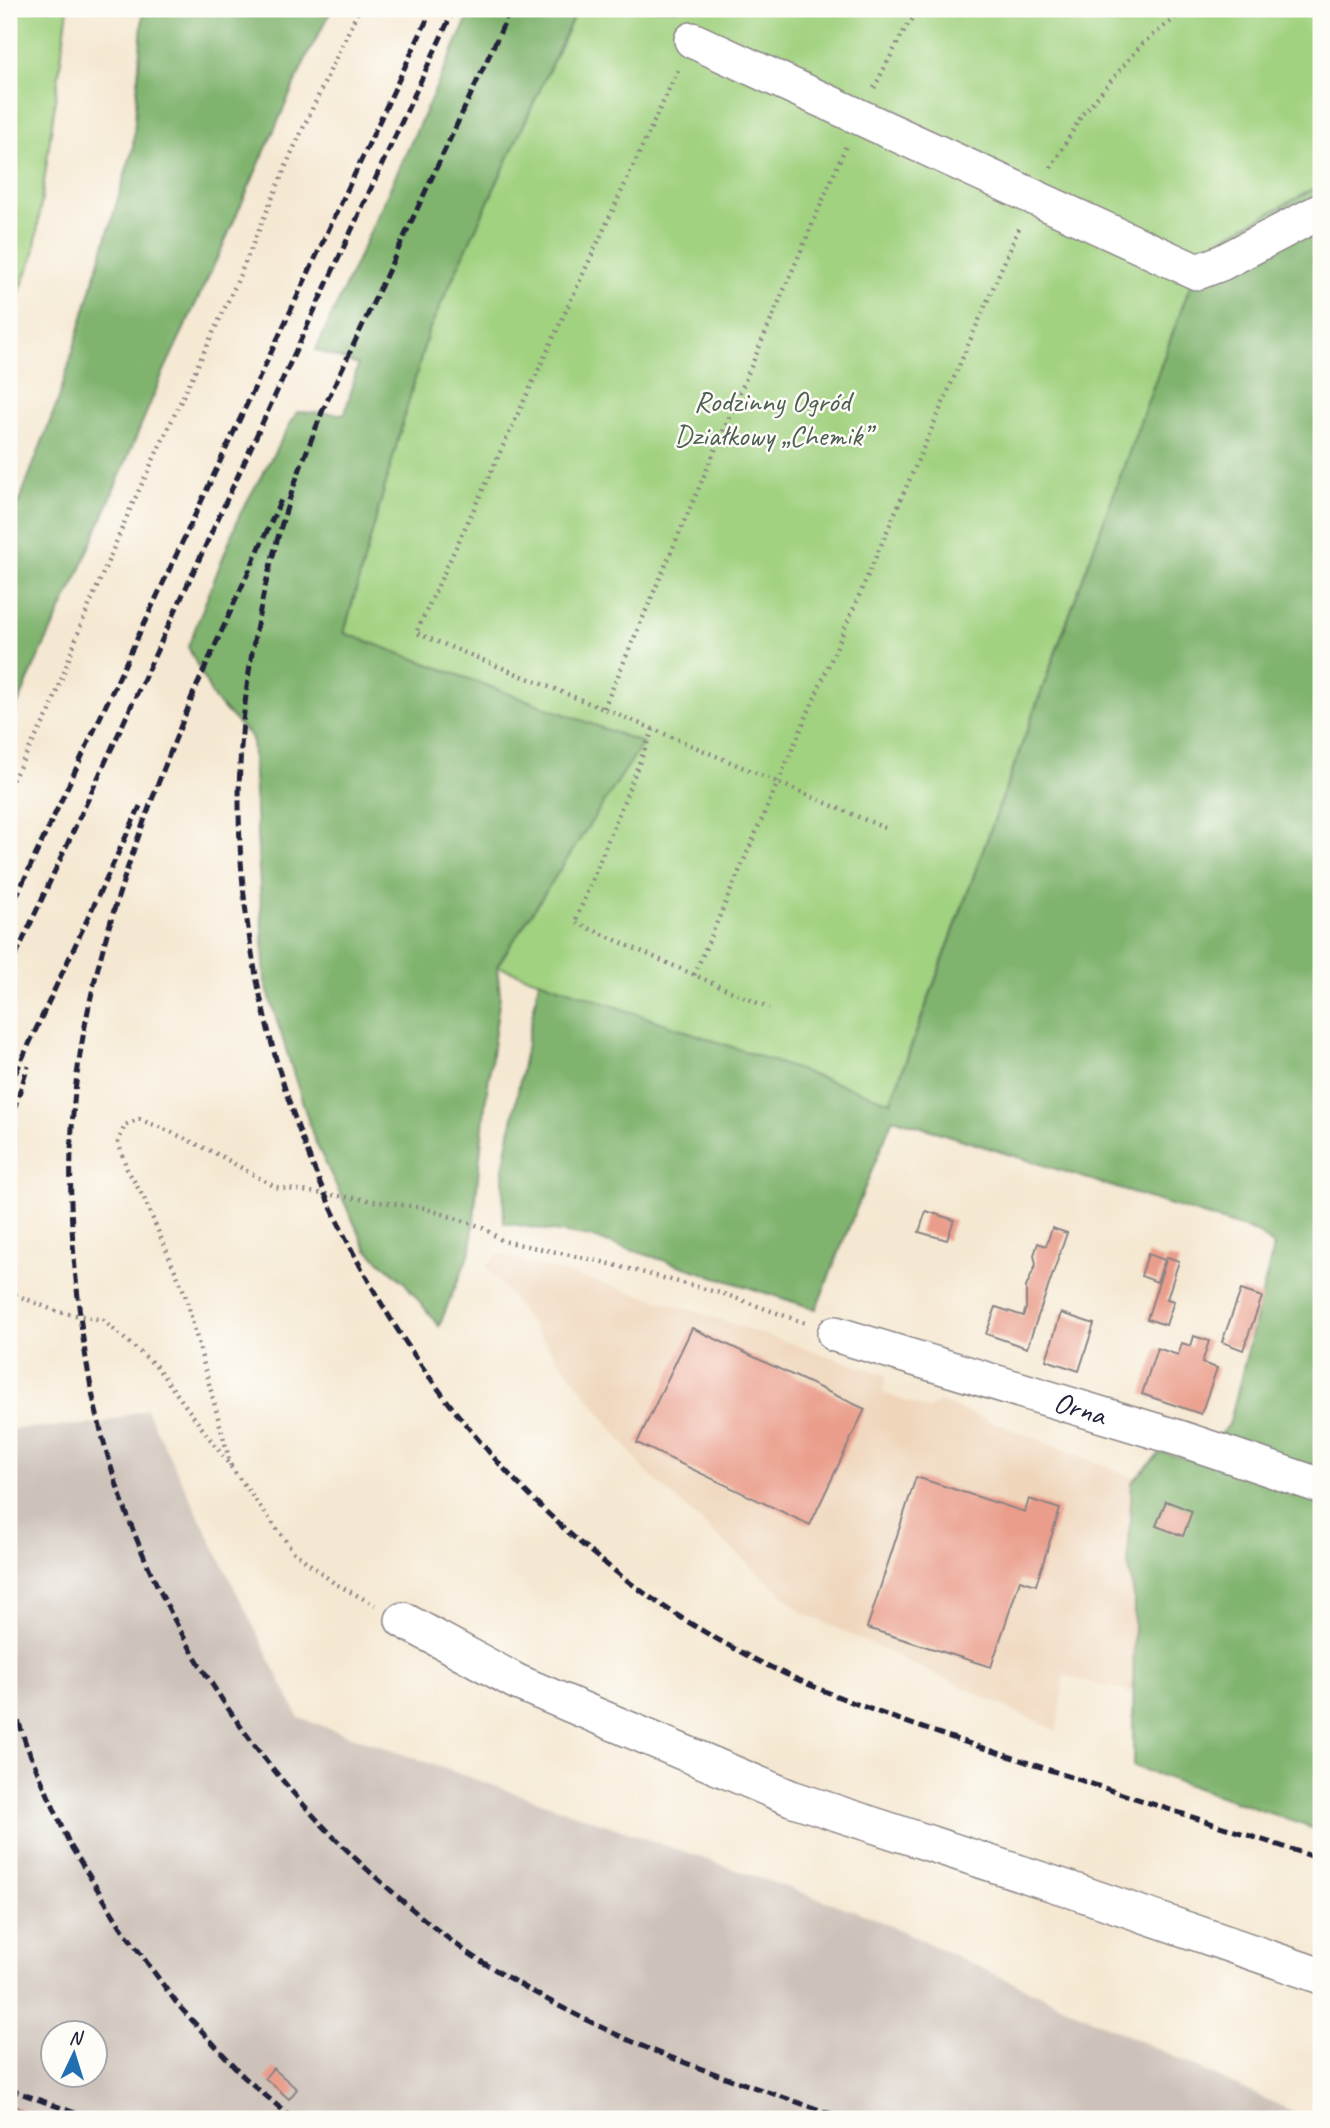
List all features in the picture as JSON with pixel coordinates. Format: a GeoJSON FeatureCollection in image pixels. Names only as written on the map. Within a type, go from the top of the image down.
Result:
{"type":"FeatureCollection","features":[{"type":"Feature","properties":{"kind":"street"},"geometry":{"type":"LineString","coordinates":[[692,40],[1197,272],[1221,263],[1321,211]]}},
{"type":"Feature","properties":{"kind":"street","name":"Orna"},"geometry":{"type":"LineString","coordinates":[[835,1334],[1182,1439],[1321,1486]]}},
{"type":"Feature","properties":{"kind":"street"},"geometry":{"type":"LineString","coordinates":[[403,1620],[517,1682],[791,1798],[1063,1886],[1321,1976]]}},
{"type":"Feature","properties":{"kind":"path"},"geometry":{"type":"LineString","coordinates":[[9,786],[50,711],[81,625],[131,507],[236,284],[291,154],[359,9]]}},
{"type":"Feature","properties":{"kind":"path"},"geometry":{"type":"LineString","coordinates":[[604,708],[859,116],[906,27],[921,9]]}},
{"type":"Feature","properties":{"kind":"path"},"geometry":{"type":"LineString","coordinates":[[694,975],[1033,197],[1082,115],[1143,43],[1186,9]]}},
{"type":"Feature","properties":{"kind":"path"},"geometry":{"type":"LineString","coordinates":[[692,40],[416,633],[604,708],[887,829]]}},
{"type":"Feature","properties":{"kind":"path"},"geometry":{"type":"LineString","coordinates":[[653,729],[575,922],[769,1008]]}},
{"type":"Feature","properties":{"kind":"path"},"geometry":{"type":"LineString","coordinates":[[231,1466],[185,1294],[144,1199],[127,1169],[118,1142],[125,1125],[139,1119],[169,1130],[275,1186],[425,1208],[482,1227],[503,1241],[598,1261],[724,1294],[835,1334]]}},
{"type":"Feature","properties":{"kind":"path"},"geometry":{"type":"LineString","coordinates":[[9,1292],[58,1312],[103,1320],[156,1366],[293,1552],[334,1583],[403,1620]]}},
{"type":"Feature","properties":{"kind":"shaded area"},"geometry":{"type":"Polygon","coordinates":[[[499,1254],[679,1306],[886,1375],[883,1393],[928,1409],[941,1402],[1208,1506],[1155,1699],[1064,1676],[1057,1731],[802,1612],[647,1473],[486,1266],[499,1254]]]}},
{"type":"Feature","properties":{"kind":"shaded area"},"geometry":{"type":"Polygon","coordinates":[[[146,1409],[299,1718],[869,1916],[1309,2119],[9,2119],[9,1429],[99,1424],[146,1409]]]}},
{"type":"Feature","properties":{"kind":"green space"},"geometry":{"type":"Polygon","coordinates":[[[9,9],[68,9],[34,254],[9,319],[9,9]]]}},
{"type":"Feature","properties":{"kind":"green space"},"geometry":{"type":"Polygon","coordinates":[[[143,9],[332,9],[306,58],[163,373],[78,575],[9,725],[9,528],[59,398],[133,148],[143,9]]]}},
{"type":"Feature","properties":{"kind":"green space"},"geometry":{"type":"Polygon","coordinates":[[[472,9],[577,9],[428,332],[344,633],[643,743],[497,966],[500,995],[485,1106],[471,1249],[439,1326],[404,1282],[367,1250],[314,1139],[265,982],[252,738],[214,699],[188,647],[240,514],[297,412],[345,414],[358,365],[316,350],[472,9]]]}},
{"type":"Feature","properties":{"kind":"green space","name":"Rodzinny Ogród Działkowy „Chemik”"},"geometry":{"type":"Polygon","coordinates":[[[577,9],[1321,9],[1321,185],[1204,248],[890,1103],[497,966],[642,743],[344,633],[428,332],[577,9]]]}},
{"type":"Feature","properties":{"kind":"green space"},"geometry":{"type":"Polygon","coordinates":[[[1321,185],[1321,1831],[1133,1766],[1134,1596],[1128,1564],[1132,1482],[1161,1452],[1193,1460],[1229,1425],[1274,1246],[1257,1232],[893,1118],[816,1309],[591,1237],[504,1223],[503,1169],[539,980],[891,1102],[1204,248],[1321,185]]]}},
{"type":"Feature","properties":{"kind":"building"},"geometry":{"type":"Polygon","coordinates":[[[926,1211],[954,1220],[947,1240],[919,1232],[926,1211]]]}},
{"type":"Feature","properties":{"kind":"building"},"geometry":{"type":"Polygon","coordinates":[[[1052,1228],[1067,1233],[1027,1348],[986,1334],[996,1307],[1023,1316],[1026,1308],[1026,1287],[1036,1264],[1034,1255],[1038,1243],[1046,1246],[1052,1228]]]}},
{"type":"Feature","properties":{"kind":"building"},"geometry":{"type":"Polygon","coordinates":[[[1148,1254],[1165,1260],[1157,1282],[1141,1276],[1148,1254]]]}},
{"type":"Feature","properties":{"kind":"building"},"geometry":{"type":"Polygon","coordinates":[[[1167,1257],[1179,1261],[1167,1299],[1174,1301],[1166,1325],[1147,1319],[1167,1257]]]}},
{"type":"Feature","properties":{"kind":"building"},"geometry":{"type":"Polygon","coordinates":[[[1241,1290],[1262,1297],[1243,1350],[1222,1342],[1241,1290]]]}},
{"type":"Feature","properties":{"kind":"building"},"geometry":{"type":"Polygon","coordinates":[[[1061,1313],[1094,1324],[1079,1371],[1046,1360],[1061,1313]]]}},
{"type":"Feature","properties":{"kind":"building"},"geometry":{"type":"Polygon","coordinates":[[[692,1328],[865,1409],[810,1525],[637,1443],[692,1328]]]}},
{"type":"Feature","properties":{"kind":"building"},"geometry":{"type":"Polygon","coordinates":[[[1194,1336],[1209,1341],[1202,1363],[1217,1368],[1201,1414],[1142,1394],[1157,1348],[1178,1355],[1182,1343],[1191,1346],[1194,1336]]]}},
{"type":"Feature","properties":{"kind":"building"},"geometry":{"type":"Polygon","coordinates":[[[916,1477],[1025,1512],[1029,1499],[1060,1509],[1036,1585],[1020,1580],[991,1667],[867,1628],[916,1477]]]}},
{"type":"Feature","properties":{"kind":"building"},"geometry":{"type":"Polygon","coordinates":[[[1166,1501],[1192,1511],[1183,1536],[1156,1526],[1166,1501]]]}},
{"type":"Feature","properties":{"kind":"building"},"geometry":{"type":"Polygon","coordinates":[[[273,2068],[297,2089],[289,2099],[265,2078],[273,2068]]]}},
{"type":"Feature","properties":{"kind":"building"},"geometry":{"type":"Polygon","coordinates":[[[9,2104],[48,2119],[9,2119],[9,2104]]]}},
{"type":"Feature","properties":{"kind":"railway"},"geometry":{"type":"LineString","coordinates":[[9,912],[432,9]]}},
{"type":"Feature","properties":{"kind":"railway"},"geometry":{"type":"LineString","coordinates":[[9,970],[454,9]]}},
{"type":"Feature","properties":{"kind":"railway"},"geometry":{"type":"LineString","coordinates":[[321,414],[511,9]]}},
{"type":"Feature","properties":{"kind":"railway"},"geometry":{"type":"LineString","coordinates":[[324,407],[296,479],[277,540],[260,612],[247,687],[239,799],[247,922],[272,1045],[312,1164],[367,1278],[435,1385],[516,1481],[608,1565],[710,1635],[746,1655],[822,1690],[899,1720],[1321,1859]]}},
{"type":"Feature","properties":{"kind":"railway"},"geometry":{"type":"LineString","coordinates":[[190,701],[281,500]]}},
{"type":"Feature","properties":{"kind":"railway"},"geometry":{"type":"LineString","coordinates":[[194,693],[158,784],[110,925],[86,1020],[72,1121],[72,1226],[85,1351],[99,1423],[117,1487],[141,1549],[169,1609],[238,1723],[279,1776],[323,1826],[425,1920],[484,1963],[605,2029],[671,2058],[845,2119]]}},
{"type":"Feature","properties":{"kind":"railway"},"geometry":{"type":"LineString","coordinates":[[9,1087],[142,802]]}},
{"type":"Feature","properties":{"kind":"railway"},"geometry":{"type":"LineString","coordinates":[[9,1125],[28,1066]]}},
{"type":"Feature","properties":{"kind":"railway"},"geometry":{"type":"LineString","coordinates":[[9,1693],[27,1747],[70,1845],[121,1927],[178,2005],[244,2077],[293,2119]]}},
{"type":"Feature","properties":{"kind":"railway"},"geometry":{"type":"LineString","coordinates":[[9,2089],[92,2119]]}}]}
